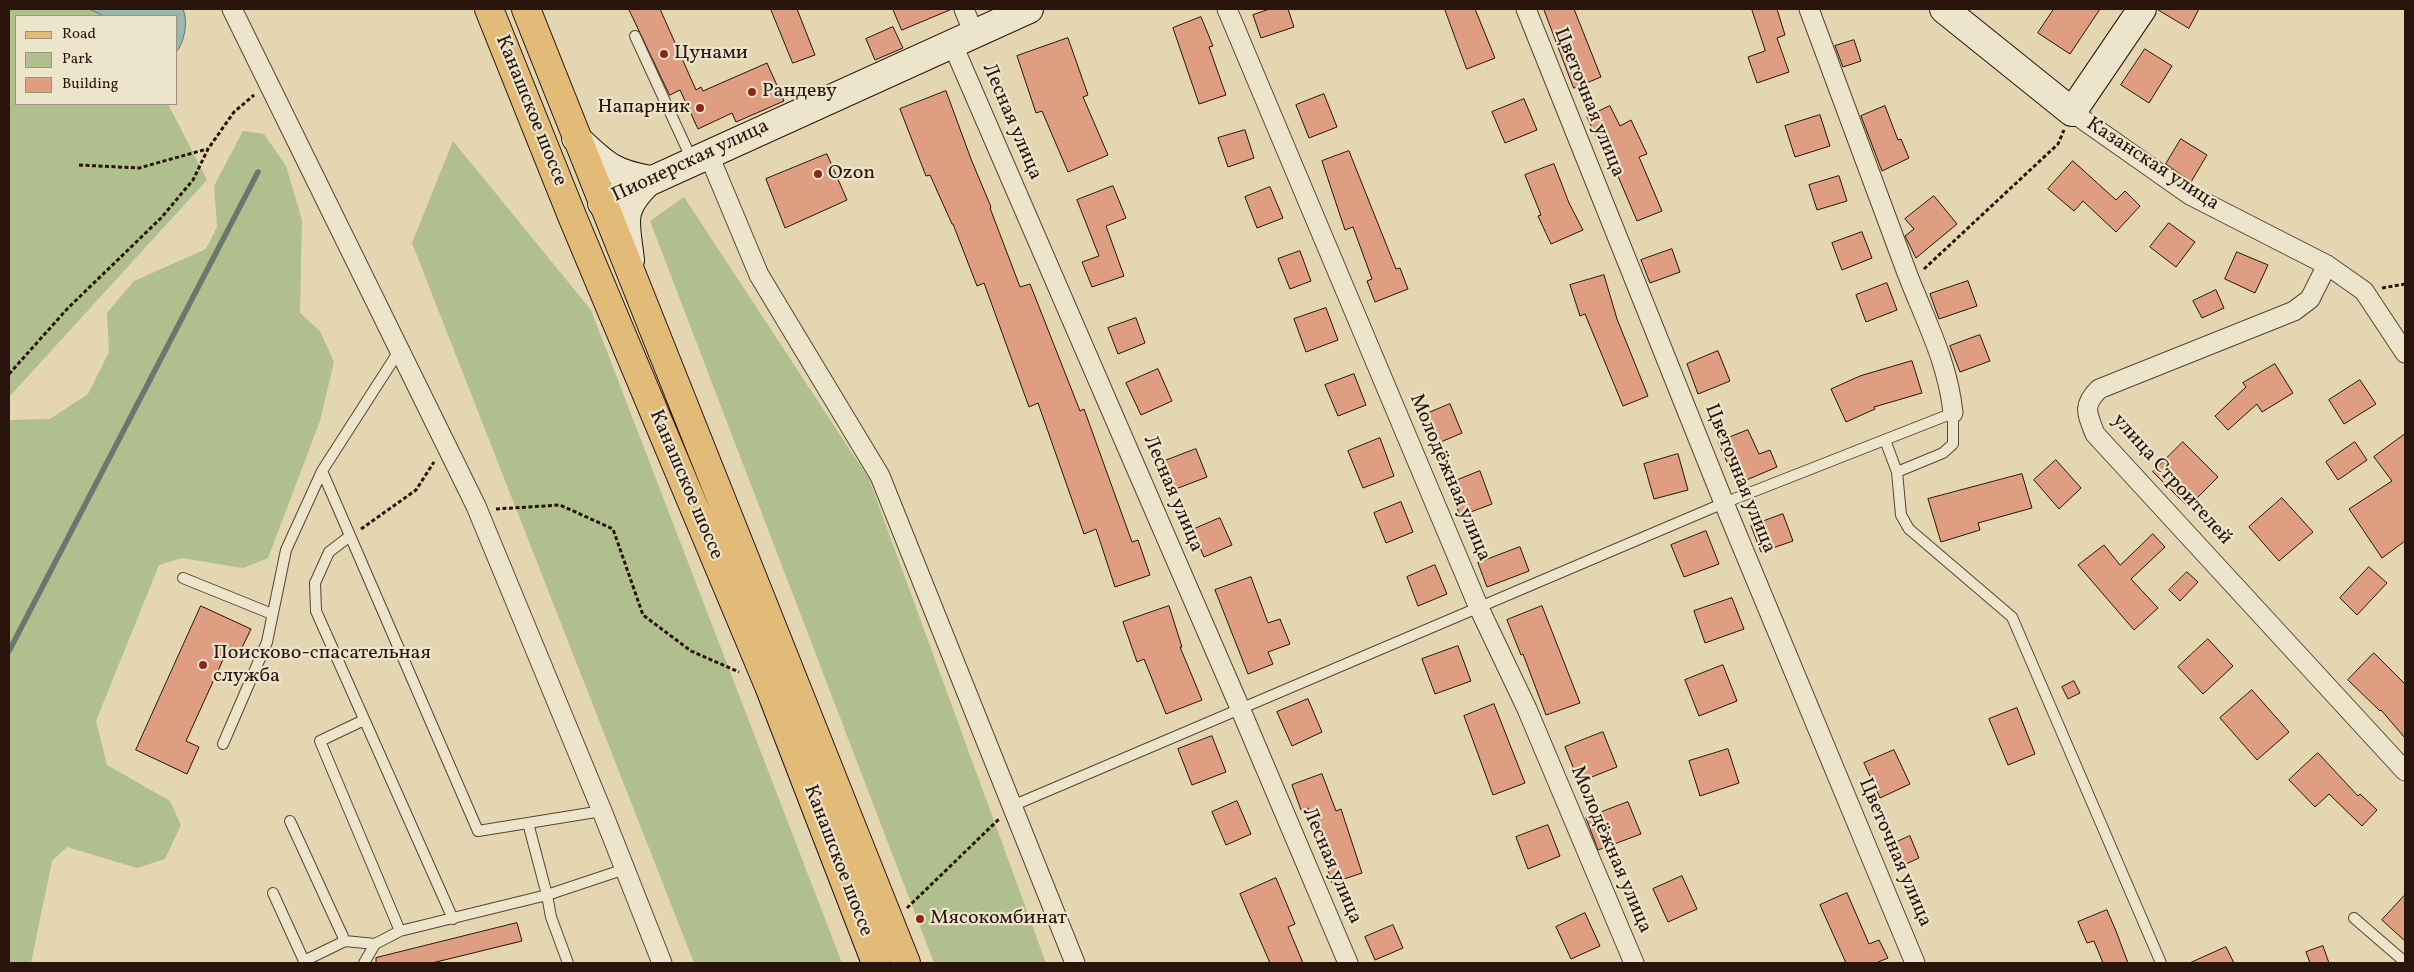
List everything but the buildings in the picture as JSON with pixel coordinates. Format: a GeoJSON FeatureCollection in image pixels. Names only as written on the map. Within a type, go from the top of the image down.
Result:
{"type":"FeatureCollection","features":[{"type":"Feature","properties":{"kind":"main road","name":"Канашское шоссе"},"geometry":{"type":"LineString","coordinates":[[489,9],[572,216],[769,686],[876,963]]}},
{"type":"Feature","properties":{"kind":"main road","name":"Канашское шоссе"},"geometry":{"type":"LineString","coordinates":[[526,9],[906,963]]}},
{"type":"Feature","properties":{"kind":"main road","name":"Пионерская улица"},"geometry":{"type":"LineString","coordinates":[[572,216],[602,203]]}},
{"type":"Feature","properties":{"kind":"street"},"geometry":{"type":"LineString","coordinates":[[232,9],[476,506],[602,811],[662,963]]}},
{"type":"Feature","properties":{"kind":"street","name":"Лесная улица"},"geometry":{"type":"LineString","coordinates":[[964,9],[963,38],[1240,708],[1348,963]]}},
{"type":"Feature","properties":{"kind":"street","name":"Пионерская улица"},"geometry":{"type":"LineString","coordinates":[[602,203],[1029,9]]}},
{"type":"Feature","properties":{"kind":"street","name":"Молодёжная улица"},"geometry":{"type":"LineString","coordinates":[[1227,9],[1479,608],[1526,709],[1634,963]]}},
{"type":"Feature","properties":{"kind":"street","name":"Цветочная улица"},"geometry":{"type":"LineString","coordinates":[[1526,9],[1724,503],[1915,963]]}},
{"type":"Feature","properties":{"kind":"street"},"geometry":{"type":"LineString","coordinates":[[1809,9],[1910,282],[1937,344],[1951,390],[1953,413]]}},
{"type":"Feature","properties":{"kind":"street","name":"Казанская улица"},"geometry":{"type":"LineString","coordinates":[[1944,9],[2072,112],[2190,195],[2327,265],[2364,291],[2405,353]]}},
{"type":"Feature","properties":{"kind":"street"},"geometry":{"type":"LineString","coordinates":[[2072,112],[2142,9]]}},
{"type":"Feature","properties":{"kind":"street"},"geometry":{"type":"LineString","coordinates":[[576,138],[605,165],[623,175],[650,180]]}},
{"type":"Feature","properties":{"kind":"street"},"geometry":{"type":"LineString","coordinates":[[700,157],[759,274],[880,476],[1075,963]]}},
{"type":"Feature","properties":{"kind":"street"},"geometry":{"type":"LineString","coordinates":[[632,279],[626,224],[627,210],[632,198],[650,180]]}},
{"type":"Feature","properties":{"kind":"street","name":"улица Строителей"},"geometry":{"type":"LineString","coordinates":[[2327,265],[2310,299],[2294,311],[2099,389],[2089,399],[2086,412],[2096,434],[2405,771]]}},
{"type":"Feature","properties":{"kind":"lane"},"geometry":{"type":"LineString","coordinates":[[635,36],[700,157]]}},
{"type":"Feature","properties":{"kind":"lane"},"geometry":{"type":"LineString","coordinates":[[223,744],[267,642],[286,550],[322,471],[399,351]]}},
{"type":"Feature","properties":{"kind":"lane"},"geometry":{"type":"LineString","coordinates":[[1012,806],[1724,503],[1953,413],[1953,444],[1944,453],[1897,472]]}},
{"type":"Feature","properties":{"kind":"lane"},"geometry":{"type":"LineString","coordinates":[[1885,440],[1897,472],[1901,515],[1909,529],[2012,617],[2161,963]]}},
{"type":"Feature","properties":{"kind":"lane"},"geometry":{"type":"LineString","coordinates":[[322,471],[478,831],[602,811]]}},
{"type":"Feature","properties":{"kind":"lane"},"geometry":{"type":"LineString","coordinates":[[350,536],[329,552],[315,583],[316,611],[452,919]]}},
{"type":"Feature","properties":{"kind":"lane"},"geometry":{"type":"LineString","coordinates":[[183,578],[272,614]]}},
{"type":"Feature","properties":{"kind":"lane"},"geometry":{"type":"LineString","coordinates":[[364,720],[320,741],[400,931]]}},
{"type":"Feature","properties":{"kind":"lane"},"geometry":{"type":"LineString","coordinates":[[290,821],[345,942]]}},
{"type":"Feature","properties":{"kind":"lane"},"geometry":{"type":"LineString","coordinates":[[528,823],[551,917],[568,963]]}},
{"type":"Feature","properties":{"kind":"lane"},"geometry":{"type":"LineString","coordinates":[[273,893],[304,961],[345,942],[374,944],[400,931],[547,895],[625,869]]}},
{"type":"Feature","properties":{"kind":"lane"},"geometry":{"type":"LineString","coordinates":[[2354,918],[2405,962]]}},
{"type":"Feature","properties":{"kind":"lane"},"geometry":{"type":"LineString","coordinates":[[364,963],[374,944]]}},
{"type":"Feature","properties":{"kind":"path"},"geometry":{"type":"LineString","coordinates":[[9,374],[68,308],[161,218],[193,180],[208,149],[234,112],[268,82]]}},
{"type":"Feature","properties":{"kind":"path"},"geometry":{"type":"LineString","coordinates":[[1910,282],[2058,144],[2072,112]]}},
{"type":"Feature","properties":{"kind":"path"},"geometry":{"type":"LineString","coordinates":[[80,165],[139,168],[208,149]]}},
{"type":"Feature","properties":{"kind":"path"},"geometry":{"type":"LineString","coordinates":[[350,536],[416,490],[430,471],[443,440]]}},
{"type":"Feature","properties":{"kind":"path"},"geometry":{"type":"LineString","coordinates":[[476,506],[502,510],[560,505],[613,529],[643,615],[691,651],[769,686]]}},
{"type":"Feature","properties":{"kind":"path"},"geometry":{"type":"LineString","coordinates":[[905,910],[1012,806]]}},
{"type":"Feature","properties":{"kind":"green space"},"geometry":{"type":"Polygon","coordinates":[[[9,9],[90,9],[102,15],[15,15],[15,105],[169,105],[207,180],[9,397],[9,9]]]}},
{"type":"Feature","properties":{"kind":"green space"},"geometry":{"type":"Polygon","coordinates":[[[243,131],[264,134],[286,166],[302,220],[300,313],[320,331],[334,362],[320,421],[268,558],[243,568],[182,558],[159,565],[96,721],[107,765],[170,801],[181,825],[165,859],[137,868],[67,847],[52,861],[31,963],[9,963],[9,420],[50,419],[88,394],[109,352],[107,313],[134,281],[206,249],[217,227],[214,186],[243,131]]]}},
{"type":"Feature","properties":{"kind":"green space"},"geometry":{"type":"Polygon","coordinates":[[[453,141],[591,310],[842,963],[694,963],[412,243],[453,141]]]}},
{"type":"Feature","properties":{"kind":"green space"},"geometry":{"type":"Polygon","coordinates":[[[684,197],[869,479],[1046,963],[934,963],[650,221],[684,197]]]}},
{"type":"Feature","properties":{"kind":"water"},"geometry":{"type":"Polygon","coordinates":[[[90,9],[183,9],[185,25],[182,43],[178,49],[178,15],[102,15],[90,9]]]}},
{"type":"Feature","properties":{"kind":"waterway"},"geometry":{"type":"LineString","coordinates":[[9,651],[258,172]]}},
{"type":"Feature","properties":{"kind":"place","name":"Цунами"},"geometry":{"type":"Point","coordinates":[664,54]}},
{"type":"Feature","properties":{"kind":"place","name":"Рандеву"},"geometry":{"type":"Point","coordinates":[752,92]}},
{"type":"Feature","properties":{"kind":"place","name":"Напарник"},"geometry":{"type":"Point","coordinates":[700,108]}},
{"type":"Feature","properties":{"kind":"place","name":"Ozon"},"geometry":{"type":"Point","coordinates":[818,174]}},
{"type":"Feature","properties":{"kind":"place","name":"Поисково-спасательная служба"},"geometry":{"type":"Point","coordinates":[203,665]}},
{"type":"Feature","properties":{"kind":"place","name":"Мясокомбинат"},"geometry":{"type":"Point","coordinates":[920,919]}}]}
